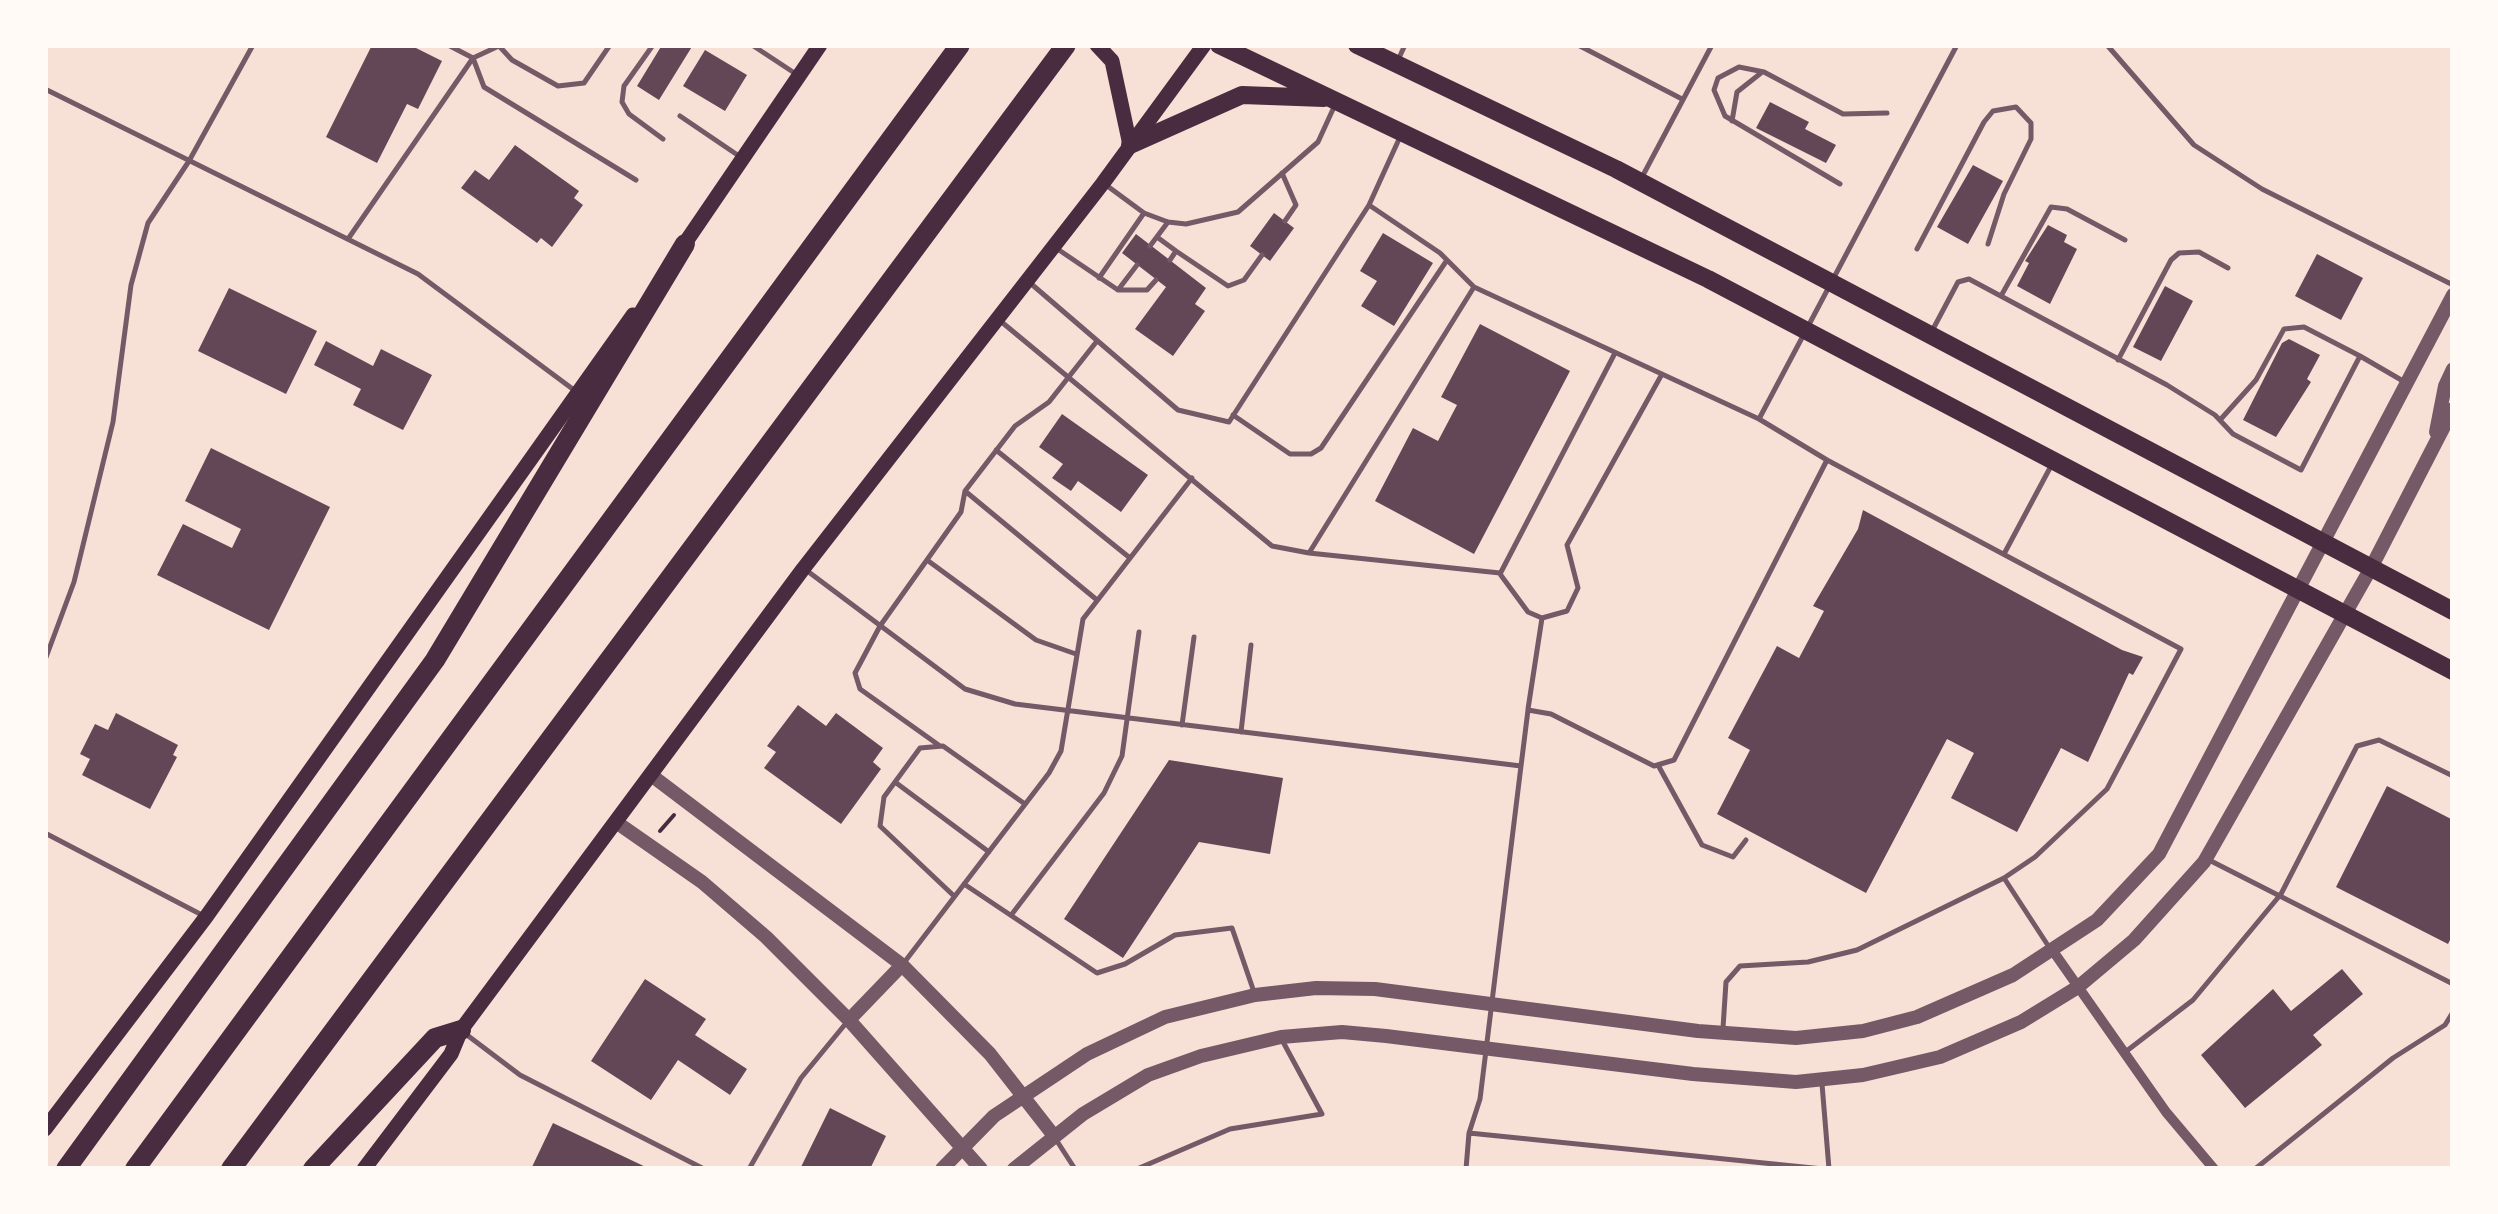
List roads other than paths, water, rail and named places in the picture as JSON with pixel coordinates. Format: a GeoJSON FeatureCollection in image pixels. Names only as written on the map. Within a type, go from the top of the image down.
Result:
{"type":"FeatureCollection","features":[{"type":"Feature","properties":{"kind":"highway"},"geometry":{"type":"LineString","coordinates":[[232,1169],[1066,45]]}},
{"type":"Feature","properties":{"kind":"highway"},"geometry":{"type":"LineString","coordinates":[[1219,45],[1403,130],[1805,329],[2453,671]]}},
{"type":"Feature","properties":{"kind":"highway"},"geometry":{"type":"LineString","coordinates":[[1356,45],[1640,182],[2453,611]]}},
{"type":"Feature","properties":{"kind":"highway"},"geometry":{"type":"LineString","coordinates":[[1384,45],[1396,64]]}},
{"type":"Feature","properties":{"kind":"highway"},"geometry":{"type":"LineString","coordinates":[[135,1169],[956,51]]}},
{"type":"Feature","properties":{"kind":"highway"},"geometry":{"type":"LineString","coordinates":[[1130,145],[1242,96],[1338,100]]}},
{"type":"Feature","properties":{"kind":"highway"},"geometry":{"type":"LineString","coordinates":[[66,1169],[435,660],[685,244]]}},
{"type":"Feature","properties":{"kind":"highway"},"geometry":{"type":"LineString","coordinates":[[313,1169],[435,1038],[461,1030]]}},
{"type":"Feature","properties":{"kind":"main road"},"geometry":{"type":"LineString","coordinates":[[45,1130],[206,917],[685,244],[820,45]]}},
{"type":"Feature","properties":{"kind":"main road"},"geometry":{"type":"LineString","coordinates":[[1097,45],[1112,61],[1130,145]]}},
{"type":"Feature","properties":{"kind":"main road"},"geometry":{"type":"LineString","coordinates":[[364,1169],[451,1054],[461,1030],[803,568],[1103,183],[1204,45]]}},
{"type":"Feature","properties":{"kind":"street"},"geometry":{"type":"LineString","coordinates":[[942,1169],[960,1148],[1023,1094],[1140,1027],[1192,1008],[1255,995],[1343,987],[1722,1034],[1796,1038],[1863,1031],[1965,1000],[2053,952],[2097,920],[2159,854],[2453,295]]}},
{"type":"Feature","properties":{"kind":"street"},"geometry":{"type":"LineString","coordinates":[[1014,1169],[1054,1136],[1148,1076],[1201,1056],[1281,1037],[1342,1032],[1729,1078],[1821,1081],[1940,1057],[2021,1022],[2078,987],[2172,904],[2206,858],[2371,568],[2433,448],[2450,408],[2453,370]]}},
{"type":"Feature","properties":{"kind":"street"},"geometry":{"type":"LineString","coordinates":[[651,774],[902,965],[953,1014],[1054,1136]]}},
{"type":"Feature","properties":{"kind":"street"},"geometry":{"type":"LineString","coordinates":[[616,822],[736,910],[849,1020],[981,1169]]}},
{"type":"Feature","properties":{"kind":"street"},"geometry":{"type":"LineString","coordinates":[[2053,952],[2124,1053],[2214,1169]]}},
{"type":"Feature","properties":{"kind":"street"},"geometry":{"type":"LineString","coordinates":[[849,1020],[902,965]]}},
{"type":"Feature","properties":{"kind":"lane"},"geometry":{"type":"LineString","coordinates":[[45,660],[74,582],[113,422],[131,285],[148,223],[189,161],[253,45]]}},
{"type":"Feature","properties":{"kind":"lane"},"geometry":{"type":"LineString","coordinates":[[448,45],[473,58],[484,88],[636,180]]}},
{"type":"Feature","properties":{"kind":"lane"},"geometry":{"type":"LineString","coordinates":[[348,239],[473,58],[500,46],[512,60],[558,86],[584,82],[610,45]]}},
{"type":"Feature","properties":{"kind":"lane"},"geometry":{"type":"LineString","coordinates":[[653,45],[624,86],[622,102],[629,114],[663,138]]}},
{"type":"Feature","properties":{"kind":"lane"},"geometry":{"type":"LineString","coordinates":[[752,45],[798,76]]}},
{"type":"Feature","properties":{"kind":"lane"},"geometry":{"type":"LineString","coordinates":[[1396,64],[1406,45]]}},
{"type":"Feature","properties":{"kind":"lane"},"geometry":{"type":"LineString","coordinates":[[1578,45],[1682,100]]}},
{"type":"Feature","properties":{"kind":"lane"},"geometry":{"type":"LineString","coordinates":[[1640,182],[1712,45]]}},
{"type":"Feature","properties":{"kind":"lane"},"geometry":{"type":"LineString","coordinates":[[1759,419],[1957,45]]}},
{"type":"Feature","properties":{"kind":"lane"},"geometry":{"type":"LineString","coordinates":[[2108,45],[2194,145],[2262,189],[2453,285]]}},
{"type":"Feature","properties":{"kind":"lane"},"geometry":{"type":"LineString","coordinates":[[1840,184],[1732,122],[1717,105],[1714,90],[1718,78],[1739,67],[1764,72],[1843,114],[1888,113]]}},
{"type":"Feature","properties":{"kind":"lane"},"geometry":{"type":"LineString","coordinates":[[1732,122],[1737,92],[1764,72]]}},
{"type":"Feature","properties":{"kind":"lane"},"geometry":{"type":"LineString","coordinates":[[45,89],[418,274],[576,392]]}},
{"type":"Feature","properties":{"kind":"lane"},"geometry":{"type":"LineString","coordinates":[[1103,183],[1144,213],[1168,222],[1186,224],[1238,212],[1318,142],[1338,100]]}},
{"type":"Feature","properties":{"kind":"lane"},"geometry":{"type":"LineString","coordinates":[[1917,249],[1984,122],[1992,111],[2016,108],[2032,124],[2031,139],[2004,194],[1988,244]]}},
{"type":"Feature","properties":{"kind":"lane"},"geometry":{"type":"LineString","coordinates":[[680,116],[742,158]]}},
{"type":"Feature","properties":{"kind":"lane"},"geometry":{"type":"LineString","coordinates":[[1027,280],[1178,410],[1229,422],[1369,205],[1403,130]]}},
{"type":"Feature","properties":{"kind":"lane"},"geometry":{"type":"LineString","coordinates":[[1282,173],[1296,205],[1285,221]]}},
{"type":"Feature","properties":{"kind":"lane"},"geometry":{"type":"LineString","coordinates":[[1369,205],[1448,260],[1474,286],[1759,419],[1827,460],[2181,648],[2106,789],[2035,857],[2004,878],[1830,959],[1740,966],[1726,982],[1722,1034]]}},
{"type":"Feature","properties":{"kind":"lane"},"geometry":{"type":"LineString","coordinates":[[2000,296],[2052,207],[2067,209],[2125,240]]}},
{"type":"Feature","properties":{"kind":"lane"},"geometry":{"type":"LineString","coordinates":[[1099,278],[1144,213]]}},
{"type":"Feature","properties":{"kind":"lane"},"geometry":{"type":"LineString","coordinates":[[1150,246],[1168,222]]}},
{"type":"Feature","properties":{"kind":"lane"},"geometry":{"type":"LineString","coordinates":[[1158,237],[1228,286],[1244,280],[1262,255]]}},
{"type":"Feature","properties":{"kind":"lane"},"geometry":{"type":"LineString","coordinates":[[1054,246],[1118,290],[1147,290],[1156,280]]}},
{"type":"Feature","properties":{"kind":"lane"},"geometry":{"type":"LineString","coordinates":[[1170,260],[1176,251]]}},
{"type":"Feature","properties":{"kind":"lane"},"geometry":{"type":"LineString","coordinates":[[2118,360],[2171,260],[2179,253],[2199,252],[2228,268]]}},
{"type":"Feature","properties":{"kind":"lane"},"geometry":{"type":"LineString","coordinates":[[1233,415],[1290,454],[1311,454],[1321,448],[1448,260]]}},
{"type":"Feature","properties":{"kind":"lane"},"geometry":{"type":"LineString","coordinates":[[1118,290],[1137,264]]}},
{"type":"Feature","properties":{"kind":"lane"},"geometry":{"type":"LineString","coordinates":[[1931,334],[1958,282],[1970,279],[2118,360],[2220,420],[2233,434],[2300,470],[2360,356]]}},
{"type":"Feature","properties":{"kind":"lane"},"geometry":{"type":"LineString","coordinates":[[1309,553],[1474,286]]}},
{"type":"Feature","properties":{"kind":"lane"},"geometry":{"type":"LineString","coordinates":[[998,318],[1272,546],[1500,574],[1528,612],[1542,618],[1567,611],[1578,588],[1567,546],[1662,374]]}},
{"type":"Feature","properties":{"kind":"lane"},"geometry":{"type":"LineString","coordinates":[[2220,420],[2256,380],[2284,329],[2304,327],[2405,383]]}},
{"type":"Feature","properties":{"kind":"lane"},"geometry":{"type":"LineString","coordinates":[[1026,804],[860,689],[855,672],[880,626],[962,512],[964,491],[1016,426],[1049,402],[1096,341]]}},
{"type":"Feature","properties":{"kind":"lane"},"geometry":{"type":"LineString","coordinates":[[1500,574],[1615,352]]}},
{"type":"Feature","properties":{"kind":"lane"},"geometry":{"type":"LineString","coordinates":[[996,450],[1130,558]]}},
{"type":"Feature","properties":{"kind":"lane"},"geometry":{"type":"LineString","coordinates":[[2003,554],[2054,459]]}},
{"type":"Feature","properties":{"kind":"lane"},"geometry":{"type":"LineString","coordinates":[[1658,765],[1674,760],[1827,460]]}},
{"type":"Feature","properties":{"kind":"lane"},"geometry":{"type":"LineString","coordinates":[[902,965],[1026,804],[1061,751],[1083,618],[1192,478]]}},
{"type":"Feature","properties":{"kind":"lane"},"geometry":{"type":"LineString","coordinates":[[964,491],[1097,600]]}},
{"type":"Feature","properties":{"kind":"lane"},"geometry":{"type":"LineString","coordinates":[[927,560],[1036,640],[1077,654]]}},
{"type":"Feature","properties":{"kind":"lane"},"geometry":{"type":"LineString","coordinates":[[803,568],[966,688],[1015,704],[1520,766]]}},
{"type":"Feature","properties":{"kind":"lane"},"geometry":{"type":"LineString","coordinates":[[1466,1169],[1469,1134],[1480,1100],[1542,618]]}},
{"type":"Feature","properties":{"kind":"lane"},"geometry":{"type":"LineString","coordinates":[[1012,914],[1104,793],[1122,756],[1139,632]]}},
{"type":"Feature","properties":{"kind":"lane"},"geometry":{"type":"LineString","coordinates":[[1182,725],[1194,637]]}},
{"type":"Feature","properties":{"kind":"lane"},"geometry":{"type":"LineString","coordinates":[[1241,732],[1252,645]]}},
{"type":"Feature","properties":{"kind":"lane"},"geometry":{"type":"LineString","coordinates":[[1528,710],[1550,714],[1658,765],[1702,845],[1724,857],[1733,857],[1746,840]]}},
{"type":"Feature","properties":{"kind":"lane"},"geometry":{"type":"LineString","coordinates":[[2124,1053],[2193,1000],[2281,894],[2357,746],[2379,740],[2453,776]]}},
{"type":"Feature","properties":{"kind":"lane"},"geometry":{"type":"LineString","coordinates":[[940,746],[920,748],[884,797],[880,826],[954,896]]}},
{"type":"Feature","properties":{"kind":"lane"},"geometry":{"type":"LineString","coordinates":[[895,782],[989,852]]}},
{"type":"Feature","properties":{"kind":"lane"},"geometry":{"type":"LineString","coordinates":[[45,833],[206,917]]}},
{"type":"Feature","properties":{"kind":"lane"},"geometry":{"type":"LineString","coordinates":[[2206,858],[2453,984]]}},
{"type":"Feature","properties":{"kind":"lane"},"geometry":{"type":"LineString","coordinates":[[2004,878],[2053,952]]}},
{"type":"Feature","properties":{"kind":"lane"},"geometry":{"type":"LineString","coordinates":[[964,884],[1097,973],[1125,964],[1174,934],[1232,928],[1255,995]]}},
{"type":"Feature","properties":{"kind":"lane"},"geometry":{"type":"LineString","coordinates":[[2255,1169],[2393,1058],[2445,1025],[2453,1012]]}},
{"type":"Feature","properties":{"kind":"lane"},"geometry":{"type":"LineString","coordinates":[[749,1169],[801,1078],[849,1020]]}},
{"type":"Feature","properties":{"kind":"lane"},"geometry":{"type":"LineString","coordinates":[[461,1030],[520,1075],[704,1169]]}},
{"type":"Feature","properties":{"kind":"lane"},"geometry":{"type":"LineString","coordinates":[[1137,1169],[1230,1128],[1322,1114],[1281,1037]]}},
{"type":"Feature","properties":{"kind":"lane"},"geometry":{"type":"LineString","coordinates":[[1469,1134],[1826,1169],[1821,1081]]}},
{"type":"Feature","properties":{"kind":"lane"},"geometry":{"type":"LineString","coordinates":[[1054,1136],[1076,1169]]}}]}
